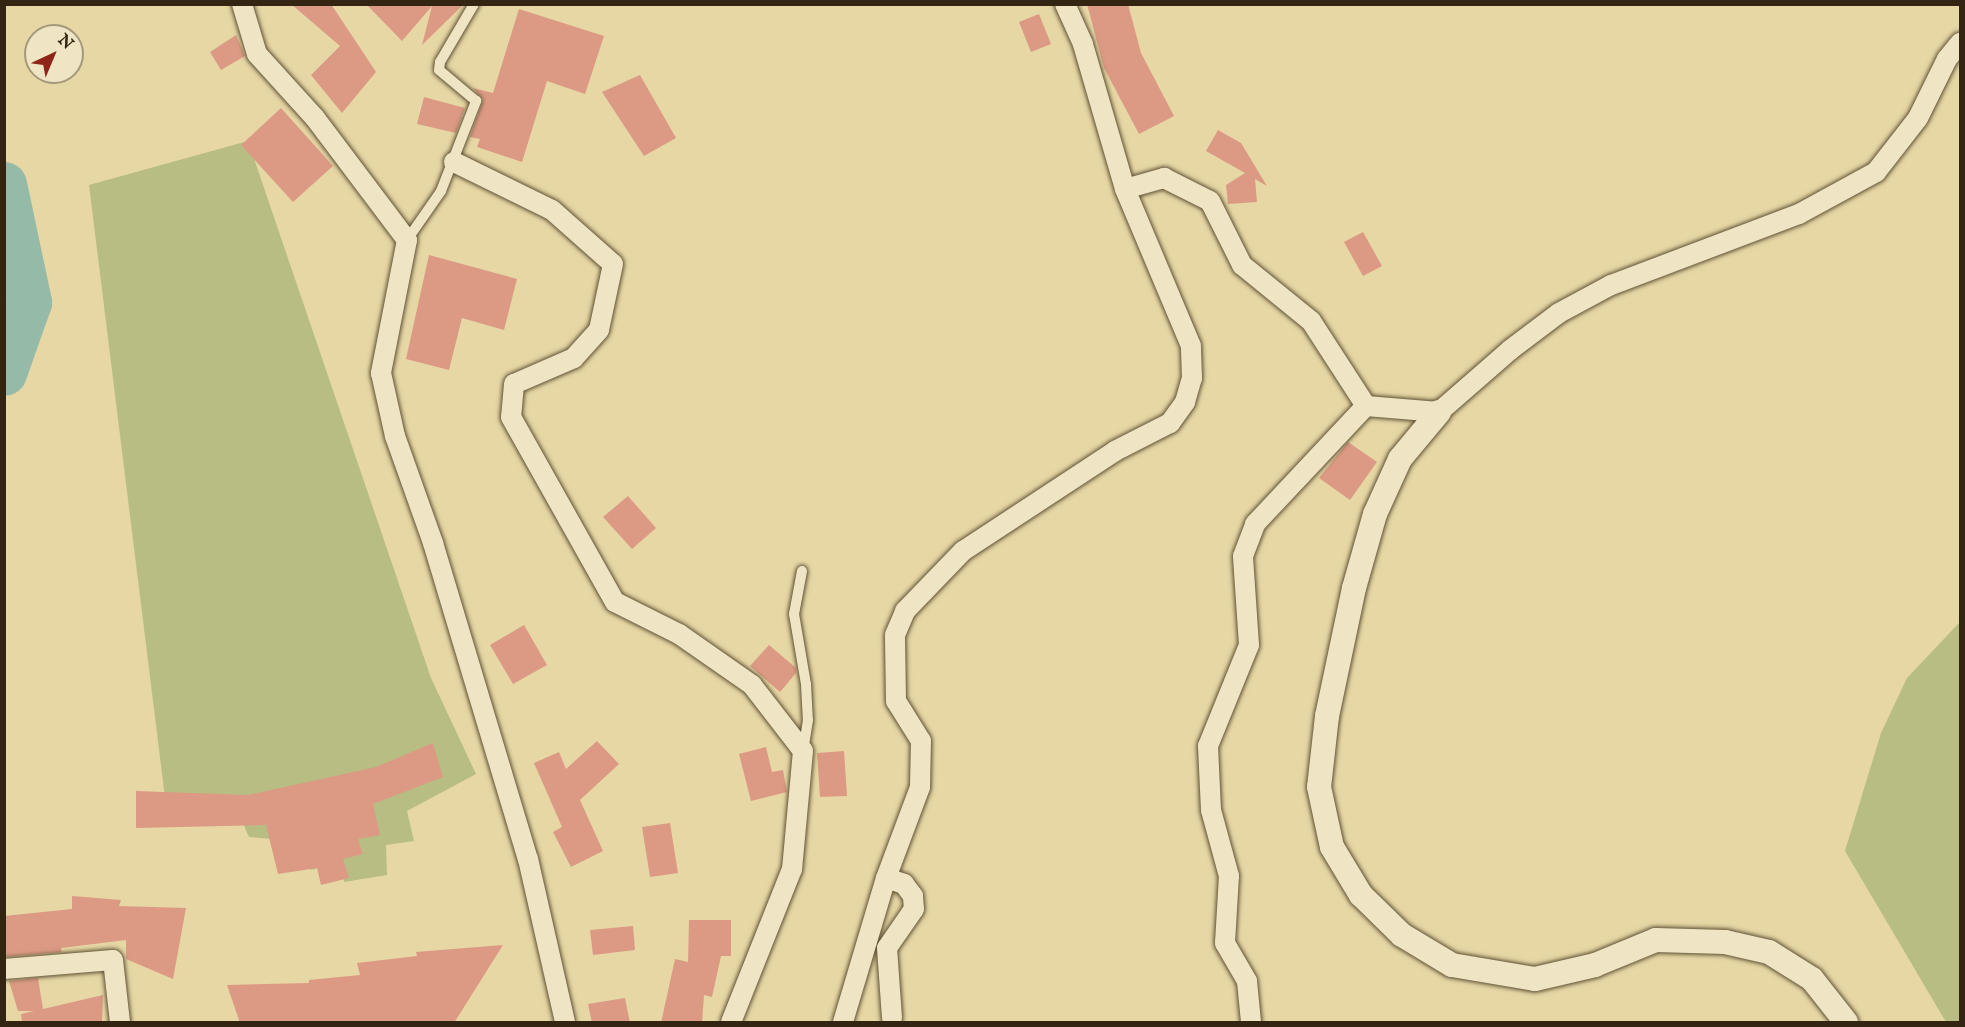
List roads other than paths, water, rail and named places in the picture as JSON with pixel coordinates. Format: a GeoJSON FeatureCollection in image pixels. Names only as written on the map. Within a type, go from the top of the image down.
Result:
{"type":"FeatureCollection","features":[{"type":"Feature","properties":{"kind":"street"},"geometry":{"type":"LineString","coordinates":[[242,4],[257,54],[322,126],[407,240],[381,373],[395,436],[433,543],[528,859],[566,1023]]}},
{"type":"Feature","properties":{"kind":"street"},"geometry":{"type":"LineString","coordinates":[[843,1023],[886,878],[920,787],[921,741],[896,701],[895,635],[905,612],[963,551],[1115,451],[1170,423],[1185,402],[1192,378],[1191,346],[1125,189],[1083,44],[1065,4]]}},
{"type":"Feature","properties":{"kind":"street"},"geometry":{"type":"LineString","coordinates":[[1846,1023],[1812,979],[1769,952],[1725,942],[1656,940],[1595,965],[1535,979],[1452,965],[1402,935],[1361,895],[1332,847],[1319,787],[1327,716],[1354,588],[1375,514],[1400,459],[1439,412],[1510,350],[1569,308],[1611,285],[1799,214],[1876,172],[1918,118],[1947,59],[1960,43]]}},
{"type":"Feature","properties":{"kind":"street"},"geometry":{"type":"LineString","coordinates":[[454,162],[552,210],[613,264],[599,330],[574,358],[514,384],[511,417],[615,602],[679,634],[752,685],[803,751],[792,869],[731,1023]]}},
{"type":"Feature","properties":{"kind":"street"},"geometry":{"type":"LineString","coordinates":[[1125,189],[1164,178],[1210,201],[1242,265],[1311,321],[1366,406]]}},
{"type":"Feature","properties":{"kind":"street"},"geometry":{"type":"LineString","coordinates":[[1366,406],[1439,412]]}},
{"type":"Feature","properties":{"kind":"street"},"geometry":{"type":"LineString","coordinates":[[1251,1023],[1247,981],[1225,943],[1229,876],[1211,810],[1208,746],[1249,645],[1243,556],[1255,524],[1366,406]]}},
{"type":"Feature","properties":{"kind":"street"},"geometry":{"type":"LineString","coordinates":[[886,878],[904,884],[914,896],[914,909],[887,948],[892,1020]]}},
{"type":"Feature","properties":{"kind":"street"},"geometry":{"type":"LineString","coordinates":[[4,969],[113,960],[120,1023]]}},
{"type":"Feature","properties":{"kind":"lane"},"geometry":{"type":"LineString","coordinates":[[407,240],[441,192],[476,100],[439,70],[440,62],[474,4]]}},
{"type":"Feature","properties":{"kind":"lane"},"geometry":{"type":"LineString","coordinates":[[802,571],[794,614],[806,684],[808,720],[803,751]]}},
{"type":"Feature","properties":{"kind":"waterway"},"geometry":{"type":"LineString","coordinates":[[4,184],[29,302],[4,373]]}}]}
